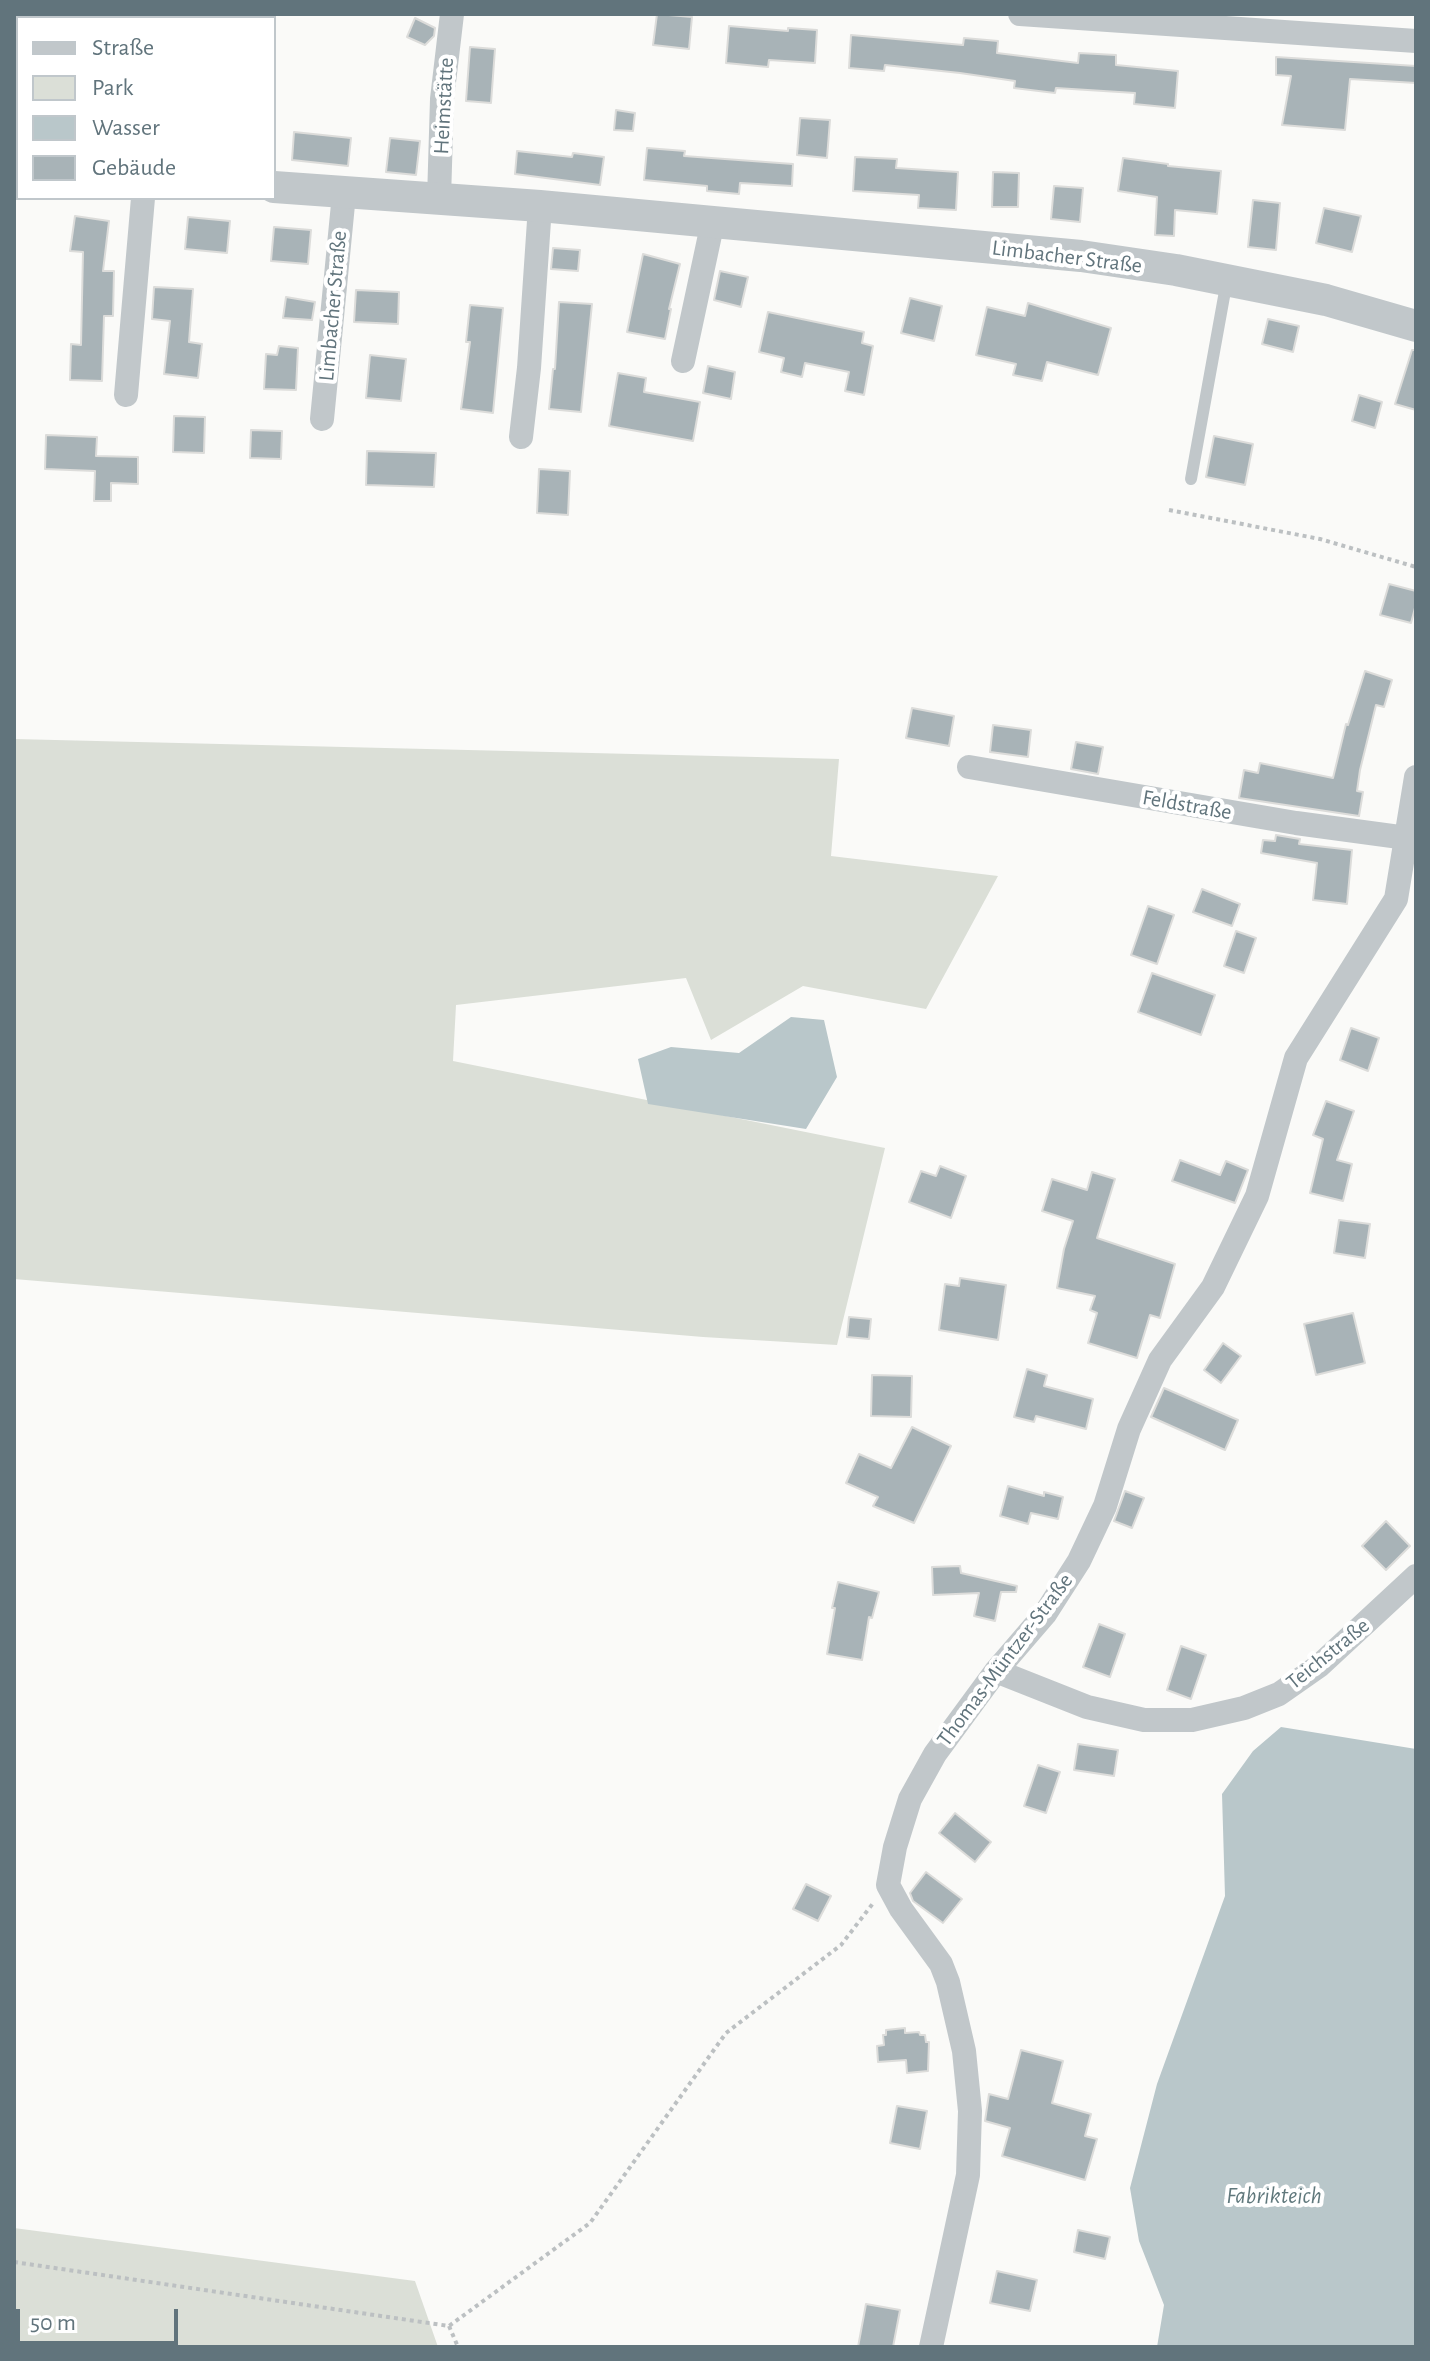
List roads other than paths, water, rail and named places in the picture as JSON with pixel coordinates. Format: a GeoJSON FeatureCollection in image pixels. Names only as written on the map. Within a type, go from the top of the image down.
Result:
{"type":"FeatureCollection","features":[{"type":"Feature","properties":{"kind":"street","name":"Heimstätte"},"geometry":{"type":"LineString","coordinates":[[439,199],[442,99],[452,14]]}},
{"type":"Feature","properties":{"kind":"street"},"geometry":{"type":"LineString","coordinates":[[1020,14],[1416,41]]}},
{"type":"Feature","properties":{"kind":"street","name":"Limbacher Straße"},"geometry":{"type":"LineString","coordinates":[[276,187],[540,206],[1081,256],[1326,300],[1416,326]]}},
{"type":"Feature","properties":{"kind":"street","name":"Limbacher Straße"},"geometry":{"type":"LineString","coordinates":[[322,419],[344,194]]}},
{"type":"Feature","properties":{"kind":"street"},"geometry":{"type":"LineString","coordinates":[[126,395],[143,200]]}},
{"type":"Feature","properties":{"kind":"street"},"geometry":{"type":"LineString","coordinates":[[521,437],[540,206]]}},
{"type":"Feature","properties":{"kind":"street"},"geometry":{"type":"LineString","coordinates":[[683,361],[713,221]]}},
{"type":"Feature","properties":{"kind":"street","name":"Feldstraße"},"geometry":{"type":"LineString","coordinates":[[969,767],[1411,840]]}},
{"type":"Feature","properties":{"kind":"street","name":"Thomas-Müntzer-Straße"},"geometry":{"type":"LineString","coordinates":[[931,2347],[968,2175],[970,2111],[964,2051],[948,1982],[941,1964],[901,1909],[888,1885],[895,1847],[910,1799],[935,1754],[996,1671],[1045,1614],[1079,1561],[1105,1506],[1129,1429],[1160,1360],[1213,1287],[1257,1196],[1296,1058],[1396,899],[1411,840],[1416,777]]}},
{"type":"Feature","properties":{"kind":"street","name":"Teichstraße"},"geometry":{"type":"LineString","coordinates":[[996,1671],[1087,1707],[1144,1720],[1192,1720],[1231,1711],[1279,1694],[1319,1666],[1416,1576]]}},
{"type":"Feature","properties":{"kind":"lane"},"geometry":{"type":"LineString","coordinates":[[1191,479],[1227,280]]}},
{"type":"Feature","properties":{"kind":"water"},"geometry":{"type":"Polygon","coordinates":[[[791,1017],[824,1020],[837,1077],[806,1129],[648,1104],[638,1059],[671,1047],[739,1053],[791,1017]]]}},
{"type":"Feature","properties":{"kind":"water","name":"Fabrikteich"},"geometry":{"type":"Polygon","coordinates":[[[1281,1727],[1416,1749],[1416,2347],[1157,2347],[1164,2305],[1139,2241],[1130,2188],[1157,2084],[1225,1896],[1222,1794],[1253,1751],[1281,1727]]]}}]}
